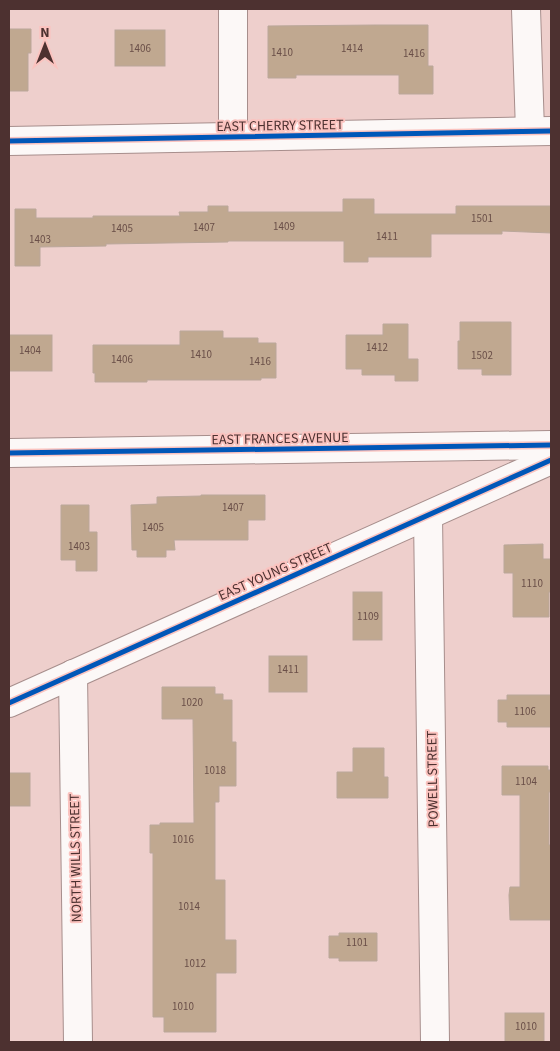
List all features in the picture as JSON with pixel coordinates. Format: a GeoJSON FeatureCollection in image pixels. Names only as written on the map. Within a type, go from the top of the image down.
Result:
{"type":"FeatureCollection","features":[{"type":"Feature","properties":{"kind":"street"},"geometry":{"type":"LineString","coordinates":[[233,9],[233,137]]}},
{"type":"Feature","properties":{"kind":"street"},"geometry":{"type":"LineString","coordinates":[[526,9],[541,131]]}},
{"type":"Feature","properties":{"kind":"street","name":"EAST CHERRY STREET"},"geometry":{"type":"LineString","coordinates":[[9,142],[541,131]]}},
{"type":"Feature","properties":{"kind":"street","name":"EAST FRANCES AVENUE"},"geometry":{"type":"LineString","coordinates":[[9,454],[551,445]]}},
{"type":"Feature","properties":{"kind":"street","name":"EAST YOUNG STREET"},"geometry":{"type":"LineString","coordinates":[[9,703],[551,460]]}},
{"type":"Feature","properties":{"kind":"street","name":"POWELL STREET"},"geometry":{"type":"LineString","coordinates":[[428,516],[435,1042]]}},
{"type":"Feature","properties":{"kind":"street","name":"NORTH WILLS STREET"},"geometry":{"type":"LineString","coordinates":[[73,674],[78,1042]]}},
{"type":"Feature","properties":{"kind":"building"},"geometry":{"type":"Polygon","coordinates":[[[428,25],[428,66],[433,66],[433,94],[399,94],[399,75],[296,75],[296,78],[268,78],[268,26],[428,25]]]}},
{"type":"Feature","properties":{"kind":"building"},"geometry":{"type":"Polygon","coordinates":[[[9,29],[31,29],[31,53],[28,53],[28,91],[9,91],[9,29]]]}},
{"type":"Feature","properties":{"kind":"building"},"geometry":{"type":"Polygon","coordinates":[[[115,30],[165,30],[165,66],[115,66],[115,30]]]}},
{"type":"Feature","properties":{"kind":"building"},"geometry":{"type":"Polygon","coordinates":[[[343,199],[374,199],[374,214],[456,214],[456,206],[551,206],[551,233],[502,231],[502,234],[431,234],[431,257],[368,257],[368,262],[344,262],[344,241],[228,241],[40,247],[40,266],[15,266],[15,209],[36,209],[36,218],[180,216],[179,212],[208,212],[208,206],[228,206],[228,212],[343,212],[343,199]]]}},
{"type":"Feature","properties":{"kind":"building"},"geometry":{"type":"Polygon","coordinates":[[[460,322],[511,322],[511,375],[482,375],[482,369],[458,369],[460,322]]]}},
{"type":"Feature","properties":{"kind":"building"},"geometry":{"type":"Polygon","coordinates":[[[383,324],[408,324],[408,359],[418,359],[418,381],[395,381],[395,375],[362,375],[362,369],[346,369],[346,335],[383,335],[383,324]]]}},
{"type":"Feature","properties":{"kind":"building"},"geometry":{"type":"Polygon","coordinates":[[[180,331],[223,331],[223,338],[258,338],[258,343],[276,343],[276,378],[261,378],[261,380],[95,382],[95,373],[93,373],[93,345],[180,345],[180,331]]]}},
{"type":"Feature","properties":{"kind":"building"},"geometry":{"type":"Polygon","coordinates":[[[9,335],[52,335],[52,371],[9,371],[9,335]]]}},
{"type":"Feature","properties":{"kind":"building"},"geometry":{"type":"Polygon","coordinates":[[[265,495],[265,520],[248,520],[248,540],[174,540],[175,550],[166,550],[166,557],[137,557],[137,550],[132,550],[131,505],[157,504],[157,497],[265,495]]]}},
{"type":"Feature","properties":{"kind":"building"},"geometry":{"type":"Polygon","coordinates":[[[61,505],[89,505],[89,532],[97,532],[97,571],[76,571],[76,560],[61,560],[61,505]]]}},
{"type":"Feature","properties":{"kind":"building"},"geometry":{"type":"Polygon","coordinates":[[[543,544],[543,559],[551,559],[549,617],[513,617],[513,573],[504,573],[504,545],[543,544]]]}},
{"type":"Feature","properties":{"kind":"building"},"geometry":{"type":"Polygon","coordinates":[[[353,592],[382,592],[382,640],[353,640],[353,592]]]}},
{"type":"Feature","properties":{"kind":"building"},"geometry":{"type":"Polygon","coordinates":[[[269,656],[307,656],[307,692],[269,692],[269,656]]]}},
{"type":"Feature","properties":{"kind":"building"},"geometry":{"type":"Polygon","coordinates":[[[162,687],[215,687],[215,694],[223,694],[223,700],[232,700],[232,742],[236,742],[236,786],[219,786],[219,802],[215,802],[215,880],[225,880],[225,940],[236,940],[236,973],[216,973],[216,1032],[164,1032],[164,1017],[153,1017],[153,853],[150,853],[150,825],[160,825],[160,823],[194,823],[193,719],[162,719],[162,687]]]}},
{"type":"Feature","properties":{"kind":"building"},"geometry":{"type":"Polygon","coordinates":[[[507,695],[551,695],[551,727],[507,727],[507,722],[498,722],[498,700],[507,700],[507,695]]]}},
{"type":"Feature","properties":{"kind":"building"},"geometry":{"type":"Polygon","coordinates":[[[353,748],[384,748],[384,777],[388,777],[388,798],[337,798],[337,772],[353,772],[353,748]]]}},
{"type":"Feature","properties":{"kind":"building"},"geometry":{"type":"Polygon","coordinates":[[[502,766],[548,766],[548,770],[551,770],[549,845],[551,845],[551,920],[510,920],[510,887],[520,887],[520,795],[502,795],[502,766]]]}},
{"type":"Feature","properties":{"kind":"building"},"geometry":{"type":"Polygon","coordinates":[[[9,773],[30,773],[30,806],[9,806],[9,773]]]}},
{"type":"Feature","properties":{"kind":"building"},"geometry":{"type":"Polygon","coordinates":[[[339,933],[377,933],[377,961],[339,961],[339,958],[329,958],[329,936],[339,936],[339,933]]]}},
{"type":"Feature","properties":{"kind":"building"},"geometry":{"type":"Polygon","coordinates":[[[505,1013],[544,1013],[544,1042],[505,1042],[505,1013]]]}},
{"type":"Feature","properties":{"kind":"cycle path"},"geometry":{"type":"LineString","coordinates":[[9,141],[551,131]]}},
{"type":"Feature","properties":{"kind":"cycle path"},"geometry":{"type":"LineString","coordinates":[[9,453],[551,445]]}},
{"type":"Feature","properties":{"kind":"cycle path"},"geometry":{"type":"LineString","coordinates":[[9,703],[551,460]]}}]}
